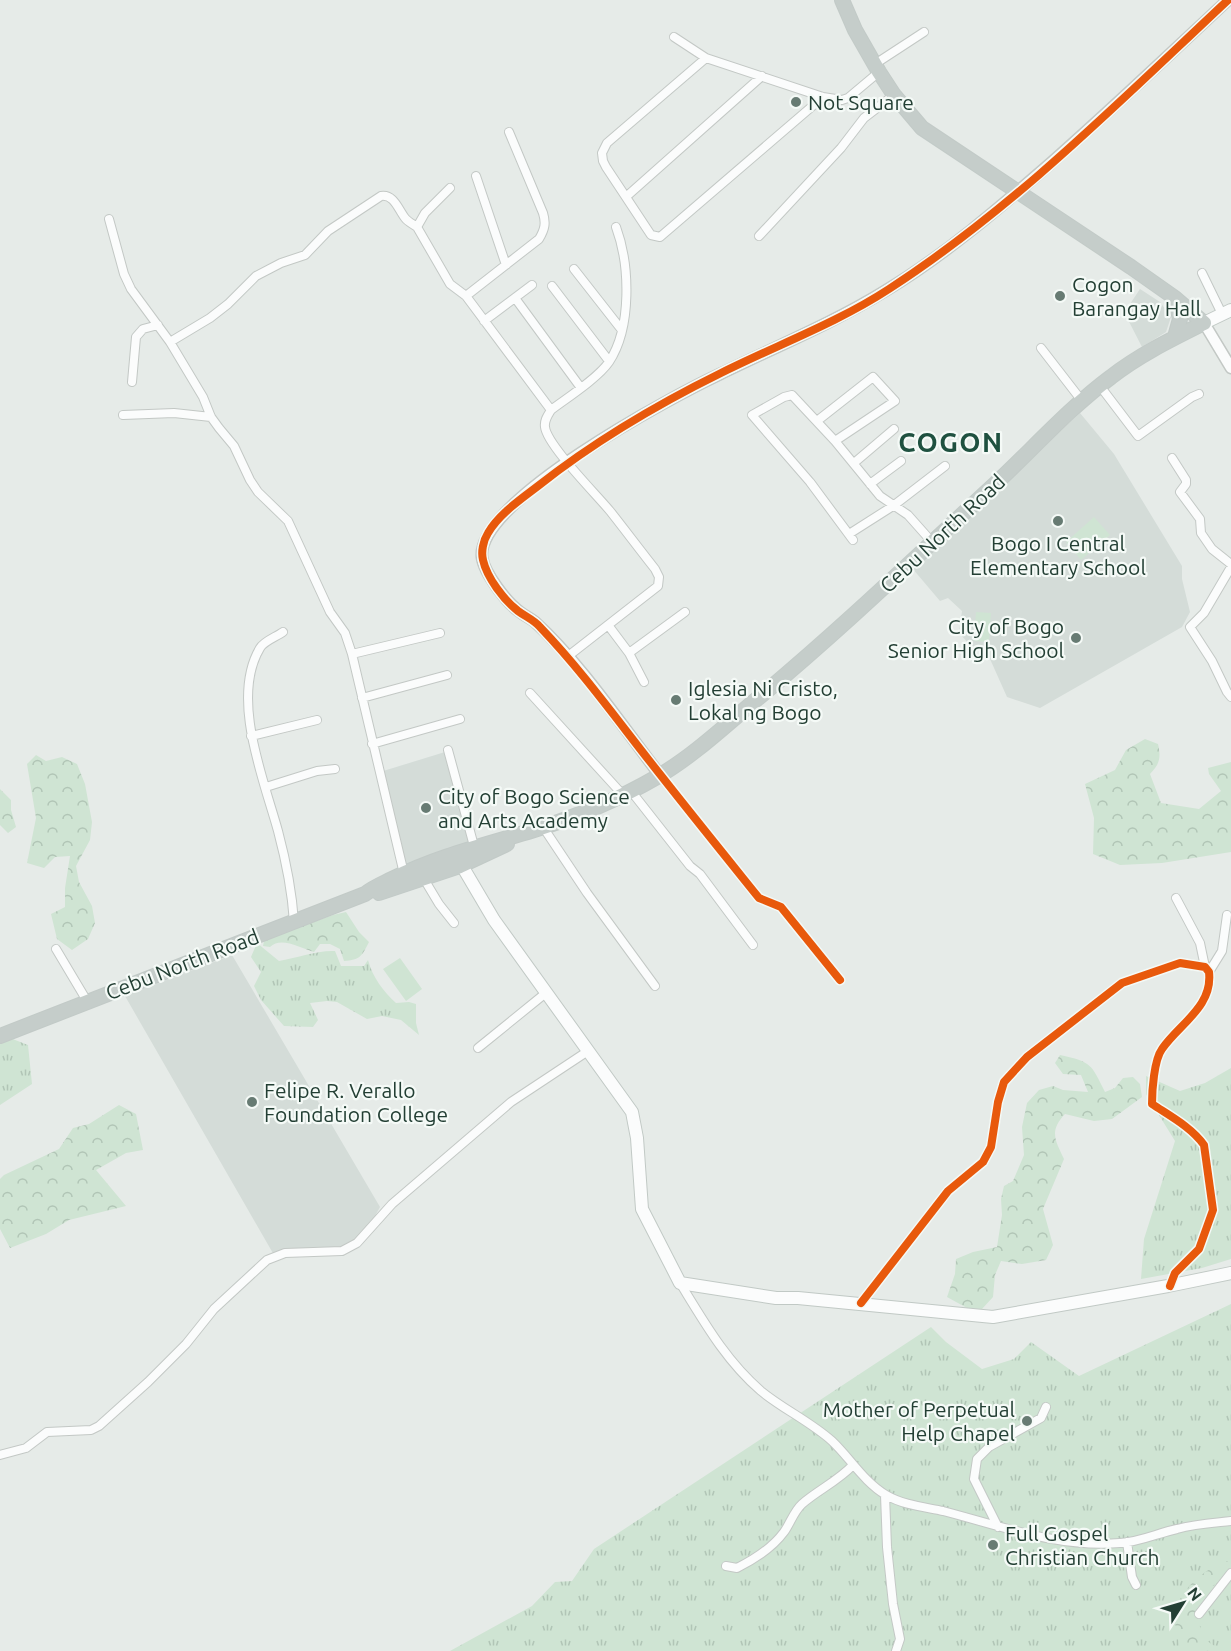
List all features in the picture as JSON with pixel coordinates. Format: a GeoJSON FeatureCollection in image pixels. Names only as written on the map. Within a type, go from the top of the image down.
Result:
{"type":"FeatureCollection","features":[{"type":"Feature","properties":{"kind":"highway"},"geometry":{"type":"LineString","coordinates":[[842,0],[855,30],[894,95],[931,135],[1175,298],[1204,323]]}},
{"type":"Feature","properties":{"kind":"highway"},"geometry":{"type":"LineString","coordinates":[[1175,298],[1180,319],[1175,337]]}},
{"type":"Feature","properties":{"kind":"highway","name":"Cebu North Road"},"geometry":{"type":"LineString","coordinates":[[0,1036],[366,894],[377,894],[405,879],[627,793],[660,775],[726,725],[816,649],[933,542],[1082,400],[1128,366],[1175,337],[1204,323]]}},
{"type":"Feature","properties":{"kind":"highway","name":"Cebu North Road"},"geometry":{"type":"LineString","coordinates":[[458,859],[474,846],[539,828]]}},
{"type":"Feature","properties":{"kind":"highway","name":"Cebu North Road"},"geometry":{"type":"LineString","coordinates":[[405,879],[424,879],[442,865]]}},
{"type":"Feature","properties":{"kind":"main road"},"geometry":{"type":"LineString","coordinates":[[1204,323],[1227,312]]}},
{"type":"Feature","properties":{"kind":"main road"},"geometry":{"type":"LineString","coordinates":[[458,859],[495,920],[632,1112],[637,1138],[642,1209],[680,1283],[776,1298],[861,1303],[993,1317],[1231,1273]]}},
{"type":"Feature","properties":{"kind":"street"},"geometry":{"type":"LineString","coordinates":[[840,980],[781,907],[759,898],[567,657],[538,624],[508,602],[486,570],[482,557],[487,535],[495,523],[528,494],[568,462],[614,431],[691,388],[836,319],[886,291],[976,228],[1228,0]]}},
{"type":"Feature","properties":{"kind":"street"},"geometry":{"type":"LineString","coordinates":[[674,37],[706,58],[823,97],[843,100],[848,98],[877,68],[924,32]]}},
{"type":"Feature","properties":{"kind":"street"},"geometry":{"type":"LineString","coordinates":[[706,58],[607,143],[602,153],[603,161],[651,235],[660,237],[823,97]]}},
{"type":"Feature","properties":{"kind":"street"},"geometry":{"type":"LineString","coordinates":[[627,196],[762,76]]}},
{"type":"Feature","properties":{"kind":"street"},"geometry":{"type":"LineString","coordinates":[[759,236],[841,148],[864,118],[894,95]]}},
{"type":"Feature","properties":{"kind":"street"},"geometry":{"type":"LineString","coordinates":[[466,296],[540,239],[544,230],[545,221],[534,190],[509,132]]}},
{"type":"Feature","properties":{"kind":"street"},"geometry":{"type":"LineString","coordinates":[[476,176],[507,266]]}},
{"type":"Feature","properties":{"kind":"street"},"geometry":{"type":"LineString","coordinates":[[417,226],[425,213],[450,188]]}},
{"type":"Feature","properties":{"kind":"street"},"geometry":{"type":"LineString","coordinates":[[170,342],[210,318],[256,276],[281,263],[305,255],[328,231],[386,195],[392,198],[407,221],[417,226],[450,284],[466,296],[551,410]]}},
{"type":"Feature","properties":{"kind":"street"},"geometry":{"type":"LineString","coordinates":[[109,219],[124,274],[131,289],[170,342],[194,380],[211,417],[234,446],[258,492],[288,521],[330,612],[345,633],[352,654],[405,879]]}},
{"type":"Feature","properties":{"kind":"street"},"geometry":{"type":"LineString","coordinates":[[567,657],[658,586],[659,578],[655,569],[609,509],[548,436],[545,427],[546,418],[551,410],[580,388],[609,361],[615,350],[627,300],[625,263],[616,227]]}},
{"type":"Feature","properties":{"kind":"street"},"geometry":{"type":"LineString","coordinates":[[574,269],[621,329]]}},
{"type":"Feature","properties":{"kind":"street"},"geometry":{"type":"LineString","coordinates":[[1202,273],[1227,312]]}},
{"type":"Feature","properties":{"kind":"street"},"geometry":{"type":"LineString","coordinates":[[484,321],[532,285]]}},
{"type":"Feature","properties":{"kind":"street"},"geometry":{"type":"LineString","coordinates":[[552,286],[609,361]]}},
{"type":"Feature","properties":{"kind":"street"},"geometry":{"type":"LineString","coordinates":[[515,298],[580,388]]}},
{"type":"Feature","properties":{"kind":"street"},"geometry":{"type":"LineString","coordinates":[[1204,323],[1231,368]]}},
{"type":"Feature","properties":{"kind":"street"},"geometry":{"type":"LineString","coordinates":[[132,382],[136,337],[143,329],[158,325]]}},
{"type":"Feature","properties":{"kind":"street"},"geometry":{"type":"LineString","coordinates":[[1041,348],[1082,400]]}},
{"type":"Feature","properties":{"kind":"street"},"geometry":{"type":"LineString","coordinates":[[816,421],[873,377],[895,401],[836,441]]}},
{"type":"Feature","properties":{"kind":"street"},"geometry":{"type":"LineString","coordinates":[[1100,386],[1138,436],[1199,394]]}},
{"type":"Feature","properties":{"kind":"street"},"geometry":{"type":"LineString","coordinates":[[933,542],[908,515],[893,506],[870,484],[836,441],[792,395],[752,415],[810,482],[851,537],[893,506],[945,466]]}},
{"type":"Feature","properties":{"kind":"street"},"geometry":{"type":"LineString","coordinates":[[123,415],[174,413],[211,417]]}},
{"type":"Feature","properties":{"kind":"street"},"geometry":{"type":"LineString","coordinates":[[854,463],[894,429]]}},
{"type":"Feature","properties":{"kind":"street"},"geometry":{"type":"LineString","coordinates":[[1172,458],[1186,480],[1180,492],[1200,519],[1201,533],[1212,549],[1231,566],[1204,613],[1190,627],[1231,697]]}},
{"type":"Feature","properties":{"kind":"street"},"geometry":{"type":"LineString","coordinates":[[870,484],[901,461]]}},
{"type":"Feature","properties":{"kind":"street"},"geometry":{"type":"LineString","coordinates":[[629,653],[685,612]]}},
{"type":"Feature","properties":{"kind":"street"},"geometry":{"type":"LineString","coordinates":[[608,625],[629,653],[644,682]]}},
{"type":"Feature","properties":{"kind":"street"},"geometry":{"type":"LineString","coordinates":[[283,632],[261,645],[257,655],[250,679],[249,718],[251,736],[279,834],[292,894],[294,922]]}},
{"type":"Feature","properties":{"kind":"street"},"geometry":{"type":"LineString","coordinates":[[352,654],[440,633]]}},
{"type":"Feature","properties":{"kind":"street"},"geometry":{"type":"LineString","coordinates":[[362,698],[447,675]]}},
{"type":"Feature","properties":{"kind":"street"},"geometry":{"type":"LineString","coordinates":[[530,693],[627,793],[690,866],[700,874],[753,945]]}},
{"type":"Feature","properties":{"kind":"street"},"geometry":{"type":"LineString","coordinates":[[372,744],[460,719]]}},
{"type":"Feature","properties":{"kind":"street"},"geometry":{"type":"LineString","coordinates":[[251,736],[317,720]]}},
{"type":"Feature","properties":{"kind":"street"},"geometry":{"type":"LineString","coordinates":[[448,750],[474,846]]}},
{"type":"Feature","properties":{"kind":"street"},"geometry":{"type":"LineString","coordinates":[[266,788],[317,771],[335,769]]}},
{"type":"Feature","properties":{"kind":"street"},"geometry":{"type":"LineString","coordinates":[[539,828],[655,987]]}},
{"type":"Feature","properties":{"kind":"street"},"geometry":{"type":"LineString","coordinates":[[424,879],[454,923]]}},
{"type":"Feature","properties":{"kind":"street"},"geometry":{"type":"LineString","coordinates":[[1169,1286],[1180,1263],[1196,1247],[1199,1249],[1213,1210],[1204,1145],[1187,1128],[1152,1104],[1155,1069],[1160,1051],[1198,1012],[1206,998],[1207,970],[1200,943],[1176,898]]}},
{"type":"Feature","properties":{"kind":"street"},"geometry":{"type":"LineString","coordinates":[[1207,970],[1222,951],[1227,915]]}},
{"type":"Feature","properties":{"kind":"street"},"geometry":{"type":"LineString","coordinates":[[56,949],[87,1001]]}},
{"type":"Feature","properties":{"kind":"street"},"geometry":{"type":"LineString","coordinates":[[861,1303],[948,1191],[983,1162],[991,1147],[998,1102],[1004,1082],[1027,1057],[1122,983],[1180,963],[1207,970]]}},
{"type":"Feature","properties":{"kind":"street"},"geometry":{"type":"LineString","coordinates":[[478,1048],[547,992]]}},
{"type":"Feature","properties":{"kind":"street"},"geometry":{"type":"LineString","coordinates":[[0,1455],[26,1448],[47,1432],[91,1430],[99,1426],[148,1382],[186,1344],[214,1309],[267,1260],[274,1255],[285,1253],[342,1251],[357,1243],[392,1204],[511,1102],[588,1051]]}},
{"type":"Feature","properties":{"kind":"street"},"geometry":{"type":"LineString","coordinates":[[680,1283],[710,1333],[761,1391],[831,1440],[853,1465],[885,1495],[902,1502],[998,1527],[1055,1540],[1082,1543],[1127,1542],[1177,1529],[1231,1521]]}},
{"type":"Feature","properties":{"kind":"street"},"geometry":{"type":"LineString","coordinates":[[998,1527],[974,1479],[977,1459],[988,1447],[1041,1418],[1046,1407]]}},
{"type":"Feature","properties":{"kind":"street"},"geometry":{"type":"LineString","coordinates":[[726,1566],[737,1568],[752,1560],[782,1535],[799,1506],[853,1465]]}},
{"type":"Feature","properties":{"kind":"street"},"geometry":{"type":"LineString","coordinates":[[885,1495],[888,1558],[893,1604],[900,1638],[896,1651]]}},
{"type":"Feature","properties":{"kind":"street"},"geometry":{"type":"LineString","coordinates":[[1127,1542],[1132,1577],[1136,1585]]}},
{"type":"Feature","properties":{"kind":"street"},"geometry":{"type":"LineString","coordinates":[[1199,1614],[1231,1573]]}},
{"type":"Feature","properties":{"kind":"shaded area"},"geometry":{"type":"Polygon","coordinates":[[[1140,289],[1160,302],[1171,317],[1166,332],[1142,347],[1122,308],[1130,304],[1140,289]]]}},
{"type":"Feature","properties":{"kind":"shaded area","name":"Bogo I Central Elementary School"},"geometry":{"type":"Polygon","coordinates":[[[1080,413],[1114,454],[1182,566],[1182,579],[1190,612],[1182,627],[1040,708],[1007,697],[986,650],[971,646],[959,633],[962,611],[948,598],[940,601],[912,568],[1080,413]]]}},
{"type":"Feature","properties":{"kind":"shaded area","name":"City of Bogo Science and Arts Academy"},"geometry":{"type":"Polygon","coordinates":[[[445,752],[471,845],[407,868],[380,772],[445,752]]]}},
{"type":"Feature","properties":{"kind":"shaded area","name":"Felipe R. Verallo Foundation College"},"geometry":{"type":"Polygon","coordinates":[[[232,955],[380,1207],[364,1236],[352,1249],[274,1255],[125,996],[232,955]]]}},
{"type":"Feature","properties":{"kind":"green space"},"geometry":{"type":"Polygon","coordinates":[[[1094,517],[1110,535],[1081,560],[1066,542],[1094,517]]]}},
{"type":"Feature","properties":{"kind":"green space"},"geometry":{"type":"Polygon","coordinates":[[[976,612],[991,613],[989,642],[974,641],[976,612]]]}},
{"type":"Feature","properties":{"kind":"green space"},"geometry":{"type":"Polygon","coordinates":[[[1145,739],[1158,744],[1159,760],[1150,774],[1161,803],[1199,809],[1221,791],[1209,774],[1208,768],[1231,762],[1231,852],[1162,863],[1120,865],[1093,854],[1094,818],[1085,784],[1115,770],[1126,750],[1145,739]]]}},
{"type":"Feature","properties":{"kind":"green space"},"geometry":{"type":"Polygon","coordinates":[[[36,755],[46,761],[62,757],[77,764],[85,784],[92,822],[90,840],[76,866],[79,882],[92,906],[95,923],[88,939],[72,950],[57,939],[51,914],[65,907],[65,888],[70,856],[55,857],[44,868],[27,863],[36,818],[27,764],[36,755]]]}},
{"type":"Feature","properties":{"kind":"green space"},"geometry":{"type":"Polygon","coordinates":[[[0,789],[11,800],[11,810],[16,827],[8,833],[0,825],[0,789]]]}},
{"type":"Feature","properties":{"kind":"green space"},"geometry":{"type":"Polygon","coordinates":[[[346,912],[359,932],[369,942],[362,954],[354,960],[344,961],[340,949],[330,944],[320,944],[314,952],[285,943],[274,944],[270,947],[263,946],[264,941],[269,938],[346,912]]]}},
{"type":"Feature","properties":{"kind":"green space"},"geometry":{"type":"Polygon","coordinates":[[[257,943],[279,961],[328,951],[335,951],[341,966],[364,966],[368,960],[379,984],[396,1003],[416,1004],[416,1023],[419,1035],[401,1020],[382,1016],[367,1019],[337,1002],[327,1001],[310,1003],[318,1020],[313,1027],[284,1026],[261,1000],[254,986],[261,972],[251,957],[257,943]]]}},
{"type":"Feature","properties":{"kind":"green space"},"geometry":{"type":"Polygon","coordinates":[[[400,958],[422,989],[406,1001],[383,969],[400,958]]]}},
{"type":"Feature","properties":{"kind":"green space"},"geometry":{"type":"Polygon","coordinates":[[[10,1038],[28,1045],[32,1084],[0,1105],[0,1044],[10,1038]]]}},
{"type":"Feature","properties":{"kind":"green space"},"geometry":{"type":"Polygon","coordinates":[[[1060,1055],[1085,1062],[1097,1075],[1105,1092],[1115,1088],[1123,1078],[1133,1077],[1140,1084],[1142,1097],[1112,1119],[1094,1121],[1065,1114],[1060,1120],[1055,1136],[1064,1159],[1043,1209],[1053,1245],[1046,1260],[1022,1264],[1001,1261],[995,1275],[993,1297],[982,1309],[967,1308],[947,1297],[955,1274],[956,1259],[973,1252],[997,1247],[1004,1186],[1013,1181],[1024,1155],[1022,1127],[1027,1103],[1039,1090],[1053,1086],[1063,1090],[1088,1092],[1081,1075],[1063,1074],[1055,1063],[1060,1055]]]}},
{"type":"Feature","properties":{"kind":"green space"},"geometry":{"type":"Polygon","coordinates":[[[1231,1068],[1231,1259],[1202,1268],[1141,1279],[1144,1239],[1175,1141],[1146,1094],[1146,1076],[1180,1091],[1205,1083],[1231,1068]]]}},
{"type":"Feature","properties":{"kind":"green space"},"geometry":{"type":"Polygon","coordinates":[[[119,1105],[136,1114],[143,1150],[126,1153],[96,1170],[126,1206],[69,1220],[46,1234],[10,1248],[0,1229],[0,1179],[59,1149],[73,1128],[89,1124],[119,1105]]]}},
{"type":"Feature","properties":{"kind":"green space"},"geometry":{"type":"Polygon","coordinates":[[[1231,1304],[1231,1651],[450,1651],[532,1606],[555,1582],[572,1581],[594,1549],[931,1327],[946,1342],[982,1369],[1014,1359],[1031,1342],[1079,1376],[1231,1304]]]}},
{"type":"Feature","properties":{"kind":"green space"},"geometry":{"type":"Polygon","coordinates":[[[1222,1561],[1231,1561],[1231,1575],[1207,1591],[1203,1597],[1199,1618],[1205,1638],[1214,1646],[1228,1651],[1183,1651],[1180,1648],[1175,1622],[1176,1609],[1191,1585],[1222,1561]]]}},
{"type":"Feature","properties":{"kind":"cycle path"},"geometry":{"type":"LineString","coordinates":[[840,980],[781,907],[759,898],[556,644],[533,620],[518,611],[502,595],[485,567],[482,554],[485,539],[504,513],[582,454],[626,425],[697,385],[849,313],[935,257],[1023,189],[1228,0]]}},
{"type":"Feature","properties":{"kind":"cycle path"},"geometry":{"type":"LineString","coordinates":[[861,1303],[948,1191],[983,1162],[991,1147],[998,1102],[1004,1082],[1027,1057],[1122,983],[1180,963],[1205,967],[1209,972],[1209,984],[1200,1005],[1159,1054],[1154,1076],[1152,1104],[1187,1127],[1204,1145],[1213,1210],[1199,1249],[1175,1273],[1170,1286]]}},
{"type":"Feature","properties":{"kind":"place","name":"Not Square"},"geometry":{"type":"Point","coordinates":[796,102]}},
{"type":"Feature","properties":{"kind":"place","name":"Cogon Barangay Hall"},"geometry":{"type":"Point","coordinates":[1060,296]}},
{"type":"Feature","properties":{"kind":"place","name":"Bogo I Central Elementary School"},"geometry":{"type":"Point","coordinates":[1058,521]}},
{"type":"Feature","properties":{"kind":"place","name":"City of Bogo Senior High School"},"geometry":{"type":"Point","coordinates":[1076,638]}},
{"type":"Feature","properties":{"kind":"place","name":"Iglesia Ni Cristo, Lokal ng Bogo"},"geometry":{"type":"Point","coordinates":[676,700]}},
{"type":"Feature","properties":{"kind":"place","name":"City of Bogo Science and Arts Academy"},"geometry":{"type":"Point","coordinates":[426,808]}},
{"type":"Feature","properties":{"kind":"place","name":"Felipe R. Verallo Foundation College"},"geometry":{"type":"Point","coordinates":[252,1102]}},
{"type":"Feature","properties":{"kind":"place","name":"Mother of Perpetual Help Chapel"},"geometry":{"type":"Point","coordinates":[1027,1421]}},
{"type":"Feature","properties":{"kind":"place","name":"Full Gospel Christian Church"},"geometry":{"type":"Point","coordinates":[993,1545]}},
{"type":"Feature","properties":{"kind":"district","name":"COGON"},"geometry":{"type":"Point","coordinates":[951,442]}}]}
